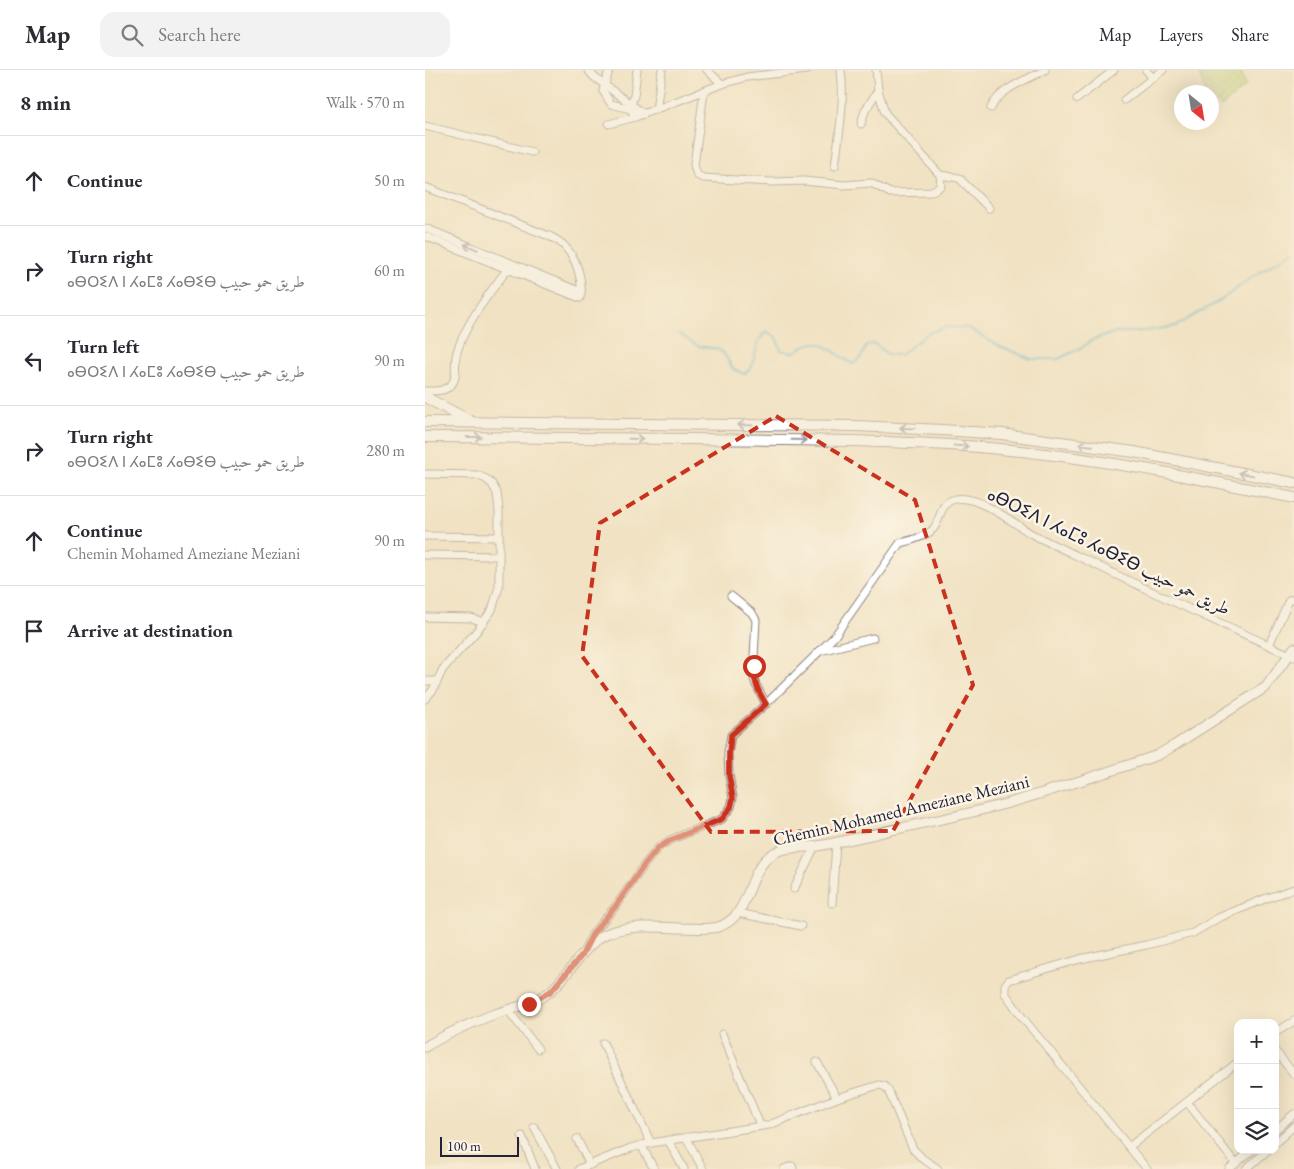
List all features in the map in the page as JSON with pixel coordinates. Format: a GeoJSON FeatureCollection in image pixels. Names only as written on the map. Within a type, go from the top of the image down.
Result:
{"type":"FeatureCollection","features":[{"type":"Feature","properties":{"kind":"highway"},"geometry":{"type":"LineString","coordinates":[[425,397],[473,422]]}},
{"type":"Feature","properties":{"kind":"highway"},"geometry":{"type":"LineString","coordinates":[[425,422],[856,426],[980,432],[1134,452],[1294,483]]}},
{"type":"Feature","properties":{"kind":"highway"},"geometry":{"type":"LineString","coordinates":[[428,437],[853,441],[998,448],[1097,460],[1294,498]]}},
{"type":"Feature","properties":{"kind":"main road","name":"Chemin Mohamed Ameziane Meziani"},"geometry":{"type":"LineString","coordinates":[[738,913],[756,872],[774,853],[836,843],[1015,801],[1158,755],[1266,687],[1292,653]]}},
{"type":"Feature","properties":{"kind":"main road"},"geometry":{"type":"LineString","coordinates":[[425,1047],[440,1038],[508,1010],[529,1004],[551,991],[582,955],[597,940],[608,933],[623,929],[706,928],[719,926],[730,921],[738,913]]}},
{"type":"Feature","properties":{"kind":"street"},"geometry":{"type":"LineString","coordinates":[[588,70],[594,77],[644,114]]}},
{"type":"Feature","properties":{"kind":"street"},"geometry":{"type":"LineString","coordinates":[[609,70],[603,91],[611,104],[631,109],[635,117]]}},
{"type":"Feature","properties":{"kind":"street"},"geometry":{"type":"LineString","coordinates":[[631,104],[634,96],[637,70]]}},
{"type":"Feature","properties":{"kind":"street"},"geometry":{"type":"LineString","coordinates":[[656,110],[662,70]]}},
{"type":"Feature","properties":{"kind":"street"},"geometry":{"type":"LineString","coordinates":[[707,70],[722,84]]}},
{"type":"Feature","properties":{"kind":"street"},"geometry":{"type":"LineString","coordinates":[[609,124],[656,110],[747,74],[807,70]]}},
{"type":"Feature","properties":{"kind":"street"},"geometry":{"type":"LineString","coordinates":[[835,166],[840,132],[841,70]]}},
{"type":"Feature","properties":{"kind":"street"},"geometry":{"type":"LineString","coordinates":[[704,92],[695,165],[697,175],[703,178],[772,182],[804,181],[845,185],[871,183],[890,192],[930,192],[939,188],[941,185],[940,175],[885,113],[878,90],[876,70]]}},
{"type":"Feature","properties":{"kind":"street"},"geometry":{"type":"LineString","coordinates":[[991,108],[1001,93],[1045,70]]}},
{"type":"Feature","properties":{"kind":"street"},"geometry":{"type":"LineString","coordinates":[[1077,99],[1114,70]]}},
{"type":"Feature","properties":{"kind":"street"},"geometry":{"type":"LineString","coordinates":[[1146,70],[1153,78]]}},
{"type":"Feature","properties":{"kind":"street"},"geometry":{"type":"LineString","coordinates":[[1124,100],[1163,70]]}},
{"type":"Feature","properties":{"kind":"street"},"geometry":{"type":"LineString","coordinates":[[861,124],[865,111],[878,90]]}},
{"type":"Feature","properties":{"kind":"street"},"geometry":{"type":"LineString","coordinates":[[425,126],[532,152]]}},
{"type":"Feature","properties":{"kind":"street"},"geometry":{"type":"LineString","coordinates":[[940,175],[959,178],[989,208]]}},
{"type":"Feature","properties":{"kind":"street"},"geometry":{"type":"LineString","coordinates":[[425,187],[549,236],[563,244],[572,256],[579,276],[581,295],[425,236]]}},
{"type":"Feature","properties":{"kind":"street"},"geometry":{"type":"LineString","coordinates":[[425,228],[509,267]]}},
{"type":"Feature","properties":{"kind":"street"},"geometry":{"type":"LineString","coordinates":[[425,391],[443,390],[452,384],[455,376],[456,355],[462,338],[471,321],[509,267]]}},
{"type":"Feature","properties":{"kind":"street"},"geometry":{"type":"LineString","coordinates":[[425,474],[477,475],[486,479],[492,484],[497,493],[499,510],[499,587],[492,610],[484,622],[443,669],[433,690],[425,699]]}},
{"type":"Feature","properties":{"kind":"street","name":"ⴰⴱⵔⵉⴷ ⵏ ⵃⴰⵎⵓ ⵃⴰⴱⵉⴱ طريق حمو حبيب"},"geometry":{"type":"LineString","coordinates":[[582,955],[593,933],[615,907],[658,848],[671,840],[722,819],[731,807],[733,798],[729,776],[731,735],[766,704],[833,638],[900,543],[913,541],[933,528],[940,510],[947,502],[956,499],[966,499],[979,503],[996,511],[1031,533],[1114,574],[1269,645],[1292,653]]}},
{"type":"Feature","properties":{"kind":"street"},"geometry":{"type":"LineString","coordinates":[[425,536],[499,537]]}},
{"type":"Feature","properties":{"kind":"street"},"geometry":{"type":"LineString","coordinates":[[425,555],[499,556]]}},
{"type":"Feature","properties":{"kind":"street"},"geometry":{"type":"LineString","coordinates":[[731,596],[755,617],[753,675],[756,686],[766,704]]}},
{"type":"Feature","properties":{"kind":"street"},"geometry":{"type":"LineString","coordinates":[[1269,645],[1289,600],[1294,599]]}},
{"type":"Feature","properties":{"kind":"street"},"geometry":{"type":"LineString","coordinates":[[425,617],[471,618],[484,622]]}},
{"type":"Feature","properties":{"kind":"street"},"geometry":{"type":"LineString","coordinates":[[819,651],[873,638]]}},
{"type":"Feature","properties":{"kind":"street"},"geometry":{"type":"LineString","coordinates":[[425,681],[436,682]]}},
{"type":"Feature","properties":{"kind":"street"},"geometry":{"type":"LineString","coordinates":[[832,903],[836,843]]}},
{"type":"Feature","properties":{"kind":"street"},"geometry":{"type":"LineString","coordinates":[[794,889],[815,846]]}},
{"type":"Feature","properties":{"kind":"street"},"geometry":{"type":"LineString","coordinates":[[1147,1169],[1022,1017],[1005,993],[1004,987],[1006,983],[1080,959],[1193,933],[1218,918],[1294,889]]}},
{"type":"Feature","properties":{"kind":"street"},"geometry":{"type":"LineString","coordinates":[[738,913],[801,926]]}},
{"type":"Feature","properties":{"kind":"street"},"geometry":{"type":"LineString","coordinates":[[508,1010],[538,1049]]}},
{"type":"Feature","properties":{"kind":"street"},"geometry":{"type":"LineString","coordinates":[[1279,1030],[1294,1021]]}},
{"type":"Feature","properties":{"kind":"street"},"geometry":{"type":"LineString","coordinates":[[722,1034],[760,1125]]}},
{"type":"Feature","properties":{"kind":"street"},"geometry":{"type":"LineString","coordinates":[[603,1042],[651,1143]]}},
{"type":"Feature","properties":{"kind":"street"},"geometry":{"type":"LineString","coordinates":[[1279,1056],[1294,1074]]}},
{"type":"Feature","properties":{"kind":"street"},"geometry":{"type":"LineString","coordinates":[[817,1062],[837,1098]]}},
{"type":"Feature","properties":{"kind":"street"},"geometry":{"type":"LineString","coordinates":[[1129,1147],[1235,1064]]}},
{"type":"Feature","properties":{"kind":"street"},"geometry":{"type":"LineString","coordinates":[[579,1169],[641,1145],[769,1125],[837,1098],[877,1085],[884,1086],[888,1090],[913,1149],[923,1159],[938,1169]]}},
{"type":"Feature","properties":{"kind":"street"},"geometry":{"type":"LineString","coordinates":[[1187,1102],[1236,1164]]}},
{"type":"Feature","properties":{"kind":"street"},"geometry":{"type":"LineString","coordinates":[[1279,1127],[1294,1114]]}},
{"type":"Feature","properties":{"kind":"street"},"geometry":{"type":"LineString","coordinates":[[1279,1139],[1294,1126]]}},
{"type":"Feature","properties":{"kind":"street"},"geometry":{"type":"LineString","coordinates":[[534,1127],[557,1169]]}},
{"type":"Feature","properties":{"kind":"street"},"geometry":{"type":"LineString","coordinates":[[522,1136],[535,1169]]}},
{"type":"Feature","properties":{"kind":"street"},"geometry":{"type":"LineString","coordinates":[[686,1137],[703,1169]]}},
{"type":"Feature","properties":{"kind":"street"},"geometry":{"type":"LineString","coordinates":[[577,1139],[590,1165]]}},
{"type":"Feature","properties":{"kind":"street"},"geometry":{"type":"LineString","coordinates":[[668,1140],[684,1169]]}},
{"type":"Feature","properties":{"kind":"street"},"geometry":{"type":"LineString","coordinates":[[641,1145],[654,1169]]}},
{"type":"Feature","properties":{"kind":"street"},"geometry":{"type":"LineString","coordinates":[[1229,1169],[1247,1154]]}},
{"type":"Feature","properties":{"kind":"street"},"geometry":{"type":"LineString","coordinates":[[1246,1169],[1263,1154]]}},
{"type":"Feature","properties":{"kind":"street"},"geometry":{"type":"LineString","coordinates":[[599,1161],[604,1169]]}},
{"type":"Feature","properties":{"kind":"street"},"geometry":{"type":"LineString","coordinates":[[784,1169],[792,1166],[793,1169]]}},
{"type":"Feature","properties":{"kind":"highlighted area"},"geometry":{"type":"Polygon","coordinates":[[[776,416],[915,500],[973,685],[893,831],[711,832],[582,656],[600,523],[776,416]]]}},
{"type":"Feature","properties":{"kind":"green space"},"geometry":{"type":"Polygon","coordinates":[[[1197,70],[1240,70],[1246,86],[1221,107],[1219,105],[1219,85],[1203,85],[1197,70]]]}},
{"type":"Feature","properties":{"kind":"waterway"},"geometry":{"type":"LineString","coordinates":[[679,334],[698,346],[718,349],[725,355],[733,369],[744,374],[752,367],[758,342],[766,331],[776,337],[781,350],[793,353],[803,346],[819,343],[853,364],[860,359],[867,345],[875,344],[887,354],[900,355],[928,333],[946,327],[968,328],[999,346],[1031,359],[1058,359],[1083,347],[1092,340],[1114,333],[1146,331],[1176,326],[1221,300],[1255,275],[1294,251]]}},
{"type":"Feature","properties":{"kind":"route"},"geometry":{"type":"LineString","coordinates":[[529,1004],[551,991],[582,955],[593,933],[615,907],[658,848],[671,840],[722,819],[731,807],[733,798],[729,776],[729,753],[731,735],[766,704],[754,680],[754,666]]}}]}
